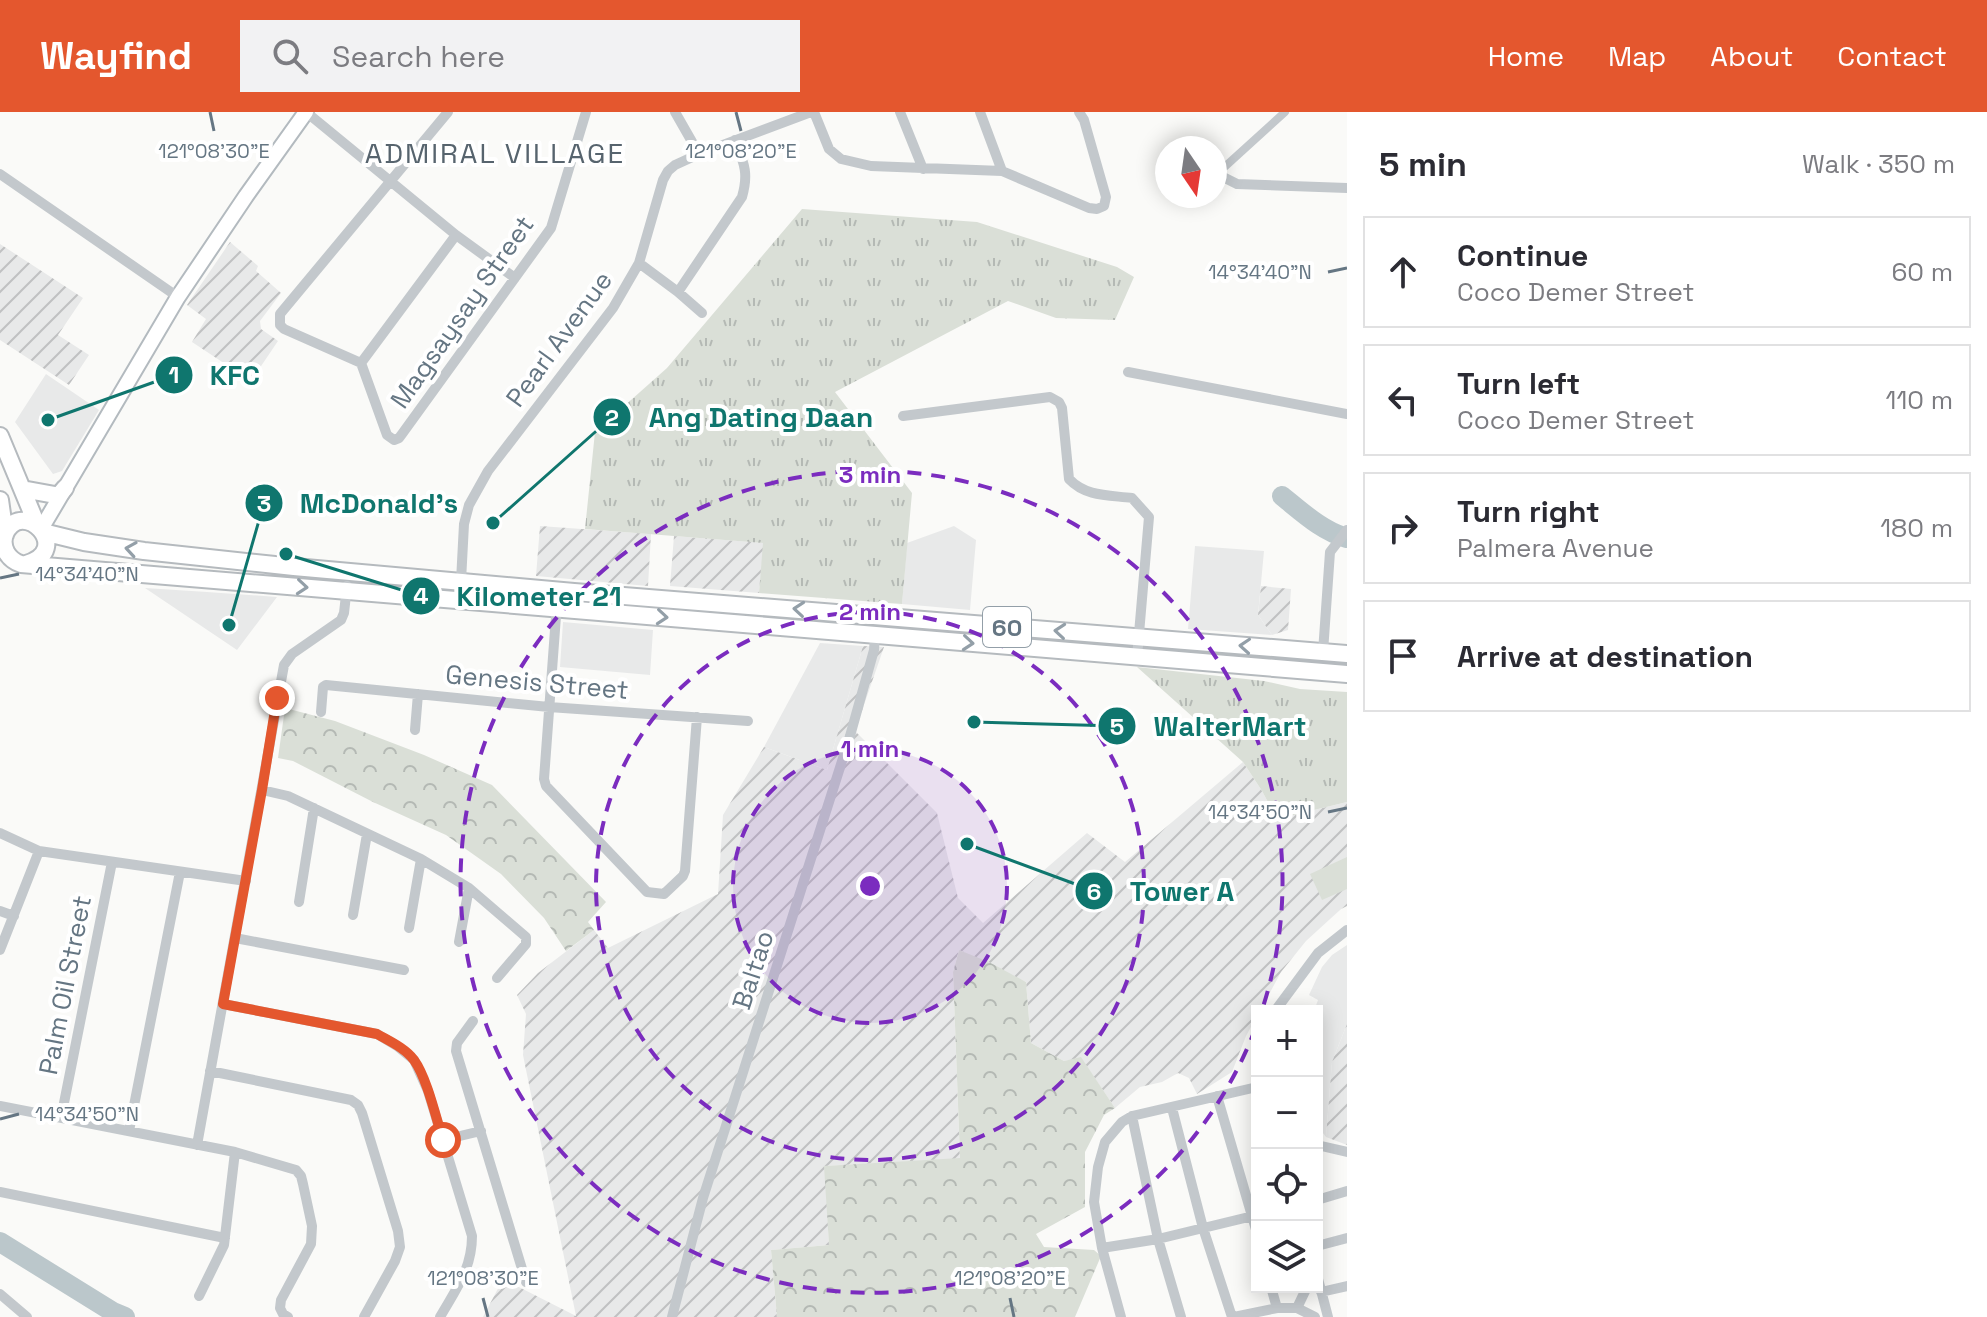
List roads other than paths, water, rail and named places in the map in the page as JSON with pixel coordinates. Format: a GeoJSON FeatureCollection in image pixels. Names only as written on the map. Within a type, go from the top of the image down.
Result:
{"type":"FeatureCollection","features":[{"type":"Feature","properties":{"kind":"main road"},"geometry":{"type":"LineString","coordinates":[[40,529],[178,297],[306,112]]}},
{"type":"Feature","properties":{"kind":"main road"},"geometry":{"type":"LineString","coordinates":[[0,436],[46,538],[44,552],[39,558],[14,564],[6,554],[0,502]]}},
{"type":"Feature","properties":{"kind":"main road"},"geometry":{"type":"LineString","coordinates":[[23,491],[55,495],[65,488]]}},
{"type":"Feature","properties":{"kind":"main road"},"geometry":{"type":"LineString","coordinates":[[0,502],[8,507],[18,507],[23,491]]}},
{"type":"Feature","properties":{"kind":"main road"},"geometry":{"type":"LineString","coordinates":[[3,540],[15,524],[22,521],[40,529]]}},
{"type":"Feature","properties":{"kind":"main road","name":"60"},"geometry":{"type":"LineString","coordinates":[[40,529],[84,542],[144,551],[348,572],[1347,654]]}},
{"type":"Feature","properties":{"kind":"main road","name":"60"},"geometry":{"type":"LineString","coordinates":[[14,564],[1347,674]]}},
{"type":"Feature","properties":{"kind":"main road"},"geometry":{"type":"LineString","coordinates":[[875,636],[876,616]]}},
{"type":"Feature","properties":{"kind":"street"},"geometry":{"type":"LineString","coordinates":[[306,112],[456,235],[515,278]]}},
{"type":"Feature","properties":{"kind":"street"},"geometry":{"type":"LineString","coordinates":[[448,112],[280,314],[280,325],[361,363],[456,235]]}},
{"type":"Feature","properties":{"kind":"street","name":"Magsaysay Street"},"geometry":{"type":"LineString","coordinates":[[361,363],[387,435],[394,440],[402,434],[551,228],[586,112]]}},
{"type":"Feature","properties":{"kind":"street"},"geometry":{"type":"LineString","coordinates":[[675,112],[699,154]]}},
{"type":"Feature","properties":{"kind":"street"},"geometry":{"type":"LineString","coordinates":[[813,112],[829,149],[841,159],[871,166],[1002,171],[1097,209],[1104,206],[1106,197],[1079,112]]}},
{"type":"Feature","properties":{"kind":"street","name":"Pearl Avenue"},"geometry":{"type":"LineString","coordinates":[[461,581],[464,524],[469,505],[488,471],[613,308],[639,263],[668,171],[699,154],[813,112]]}},
{"type":"Feature","properties":{"kind":"street"},"geometry":{"type":"LineString","coordinates":[[900,112],[923,169]]}},
{"type":"Feature","properties":{"kind":"street"},"geometry":{"type":"LineString","coordinates":[[980,112],[1002,171]]}},
{"type":"Feature","properties":{"kind":"street"},"geometry":{"type":"LineString","coordinates":[[1227,161],[1285,112]]}},
{"type":"Feature","properties":{"kind":"street"},"geometry":{"type":"LineString","coordinates":[[678,292],[742,197],[747,171],[735,140]]}},
{"type":"Feature","properties":{"kind":"street"},"geometry":{"type":"LineString","coordinates":[[0,174],[178,297]]}},
{"type":"Feature","properties":{"kind":"street"},"geometry":{"type":"LineString","coordinates":[[1227,179],[1237,184],[1347,188]]}},
{"type":"Feature","properties":{"kind":"street"},"geometry":{"type":"LineString","coordinates":[[639,263],[702,313]]}},
{"type":"Feature","properties":{"kind":"street"},"geometry":{"type":"LineString","coordinates":[[1128,372],[1347,414]]}},
{"type":"Feature","properties":{"kind":"street"},"geometry":{"type":"LineString","coordinates":[[903,416],[1050,397],[1059,402],[1069,479],[1087,493],[1132,498],[1149,517],[1137,657]]}},
{"type":"Feature","properties":{"kind":"street"},"geometry":{"type":"LineString","coordinates":[[1323,652],[1330,552],[1347,530]]}},
{"type":"Feature","properties":{"kind":"street"},"geometry":{"type":"LineString","coordinates":[[197,1145],[284,665],[292,654],[341,620],[348,572]]}},
{"type":"Feature","properties":{"kind":"street"},"geometry":{"type":"LineString","coordinates":[[558,589],[544,779],[546,786],[647,892],[662,895],[684,873],[697,717]]}},
{"type":"Feature","properties":{"kind":"street","name":"Baltao"},"geometry":{"type":"LineString","coordinates":[[672,1317],[703,1198],[850,736],[874,650],[875,636]]}},
{"type":"Feature","properties":{"kind":"street","name":"Genesis Street"},"geometry":{"type":"LineString","coordinates":[[321,712],[323,687],[326,685],[549,707],[748,721]]}},
{"type":"Feature","properties":{"kind":"street"},"geometry":{"type":"LineString","coordinates":[[415,730],[418,694]]}},
{"type":"Feature","properties":{"kind":"street"},"geometry":{"type":"LineString","coordinates":[[262,790],[288,796],[314,808],[421,859],[469,888],[526,937],[526,944],[497,978]]}},
{"type":"Feature","properties":{"kind":"street"},"geometry":{"type":"LineString","coordinates":[[299,902],[314,808]]}},
{"type":"Feature","properties":{"kind":"street"},"geometry":{"type":"LineString","coordinates":[[0,833],[39,851],[246,881]]}},
{"type":"Feature","properties":{"kind":"street"},"geometry":{"type":"LineString","coordinates":[[353,915],[367,834]]}},
{"type":"Feature","properties":{"kind":"street"},"geometry":{"type":"LineString","coordinates":[[0,950],[39,851]]}},
{"type":"Feature","properties":{"kind":"street"},"geometry":{"type":"LineString","coordinates":[[409,928],[421,859]]}},
{"type":"Feature","properties":{"kind":"street","name":"Palm Oil Street"},"geometry":{"type":"LineString","coordinates":[[61,1118],[112,862]]}},
{"type":"Feature","properties":{"kind":"street"},"geometry":{"type":"LineString","coordinates":[[129,1131],[180,872]]}},
{"type":"Feature","properties":{"kind":"street"},"geometry":{"type":"LineString","coordinates":[[459,942],[469,888]]}},
{"type":"Feature","properties":{"kind":"street"},"geometry":{"type":"LineString","coordinates":[[0,911],[14,916]]}},
{"type":"Feature","properties":{"kind":"street"},"geometry":{"type":"LineString","coordinates":[[1279,1005],[1318,953],[1347,930]]}},
{"type":"Feature","properties":{"kind":"street"},"geometry":{"type":"LineString","coordinates":[[235,938],[404,970]]}},
{"type":"Feature","properties":{"kind":"street"},"geometry":{"type":"LineString","coordinates":[[223,1004],[377,1034],[414,1060],[428,1091],[472,1236],[468,1269],[440,1317]]}},
{"type":"Feature","properties":{"kind":"street"},"geometry":{"type":"LineString","coordinates":[[473,1021],[457,1043],[456,1051],[526,1282]]}},
{"type":"Feature","properties":{"kind":"street"},"geometry":{"type":"LineString","coordinates":[[210,1071],[351,1100],[358,1105],[394,1217],[400,1247],[364,1317]]}},
{"type":"Feature","properties":{"kind":"street"},"geometry":{"type":"LineString","coordinates":[[1121,1317],[1102,1248],[1094,1202],[1105,1142],[1122,1122],[1132,1116],[1251,1088]]}},
{"type":"Feature","properties":{"kind":"street"},"geometry":{"type":"LineString","coordinates":[[1217,1096],[1251,1202]]}},
{"type":"Feature","properties":{"kind":"street"},"geometry":{"type":"LineString","coordinates":[[0,1106],[235,1152],[296,1170],[301,1176],[313,1234],[311,1244],[281,1300],[280,1308],[288,1317]]}},
{"type":"Feature","properties":{"kind":"street"},"geometry":{"type":"LineString","coordinates":[[1172,1108],[1203,1228],[1233,1317],[1277,1308],[1297,1308],[1315,1317]]}},
{"type":"Feature","properties":{"kind":"street"},"geometry":{"type":"LineString","coordinates":[[1132,1116],[1158,1239],[1181,1317]]}},
{"type":"Feature","properties":{"kind":"street"},"geometry":{"type":"LineString","coordinates":[[443,1140],[481,1131]]}},
{"type":"Feature","properties":{"kind":"street"},"geometry":{"type":"LineString","coordinates":[[1323,1146],[1347,1152]]}},
{"type":"Feature","properties":{"kind":"street"},"geometry":{"type":"LineString","coordinates":[[199,1296],[225,1238],[235,1152]]}},
{"type":"Feature","properties":{"kind":"street"},"geometry":{"type":"LineString","coordinates":[[1323,1198],[1347,1191]]}},
{"type":"Feature","properties":{"kind":"street"},"geometry":{"type":"LineString","coordinates":[[0,1192],[225,1238]]}},
{"type":"Feature","properties":{"kind":"street"},"geometry":{"type":"LineString","coordinates":[[1102,1248],[1158,1239],[1251,1216]]}},
{"type":"Feature","properties":{"kind":"street"},"geometry":{"type":"LineString","coordinates":[[1323,1244],[1347,1238]]}},
{"type":"Feature","properties":{"kind":"street"},"geometry":{"type":"LineString","coordinates":[[1323,1292],[1347,1286]]}},
{"type":"Feature","properties":{"kind":"street"},"geometry":{"type":"LineString","coordinates":[[1273,1293],[1277,1308]]}},
{"type":"Feature","properties":{"kind":"street"},"geometry":{"type":"LineString","coordinates":[[1297,1308],[1304,1293]]}},
{"type":"Feature","properties":{"kind":"street"},"geometry":{"type":"LineString","coordinates":[[1321,1293],[1328,1317]]}},
{"type":"Feature","properties":{"kind":"street"},"geometry":{"type":"LineString","coordinates":[[0,1294],[27,1317]]}},
{"type":"Feature","properties":{"kind":"waterway"},"geometry":{"type":"LineString","coordinates":[[1282,496],[1321,526],[1347,538]]}},
{"type":"Feature","properties":{"kind":"waterway"},"geometry":{"type":"LineString","coordinates":[[0,1242],[125,1317]]}},
{"type":"Feature","properties":{"kind":"place","name":"KFC"},"geometry":{"type":"Point","coordinates":[48,420]}},
{"type":"Feature","properties":{"kind":"place","name":"Ang Dating Daan"},"geometry":{"type":"Point","coordinates":[493,523]}},
{"type":"Feature","properties":{"kind":"place","name":"Kilometer 21"},"geometry":{"type":"Point","coordinates":[286,554]}},
{"type":"Feature","properties":{"kind":"place","name":"McDonald's"},"geometry":{"type":"Point","coordinates":[229,625]}},
{"type":"Feature","properties":{"kind":"place","name":"WalterMart"},"geometry":{"type":"Point","coordinates":[974,722]}},
{"type":"Feature","properties":{"kind":"place","name":"Tower A"},"geometry":{"type":"Point","coordinates":[967,844]}},
{"type":"Feature","properties":{"kind":"district","name":"ADMIRAL VILLAGE"},"geometry":{"type":"Point","coordinates":[495,153]}}]}
